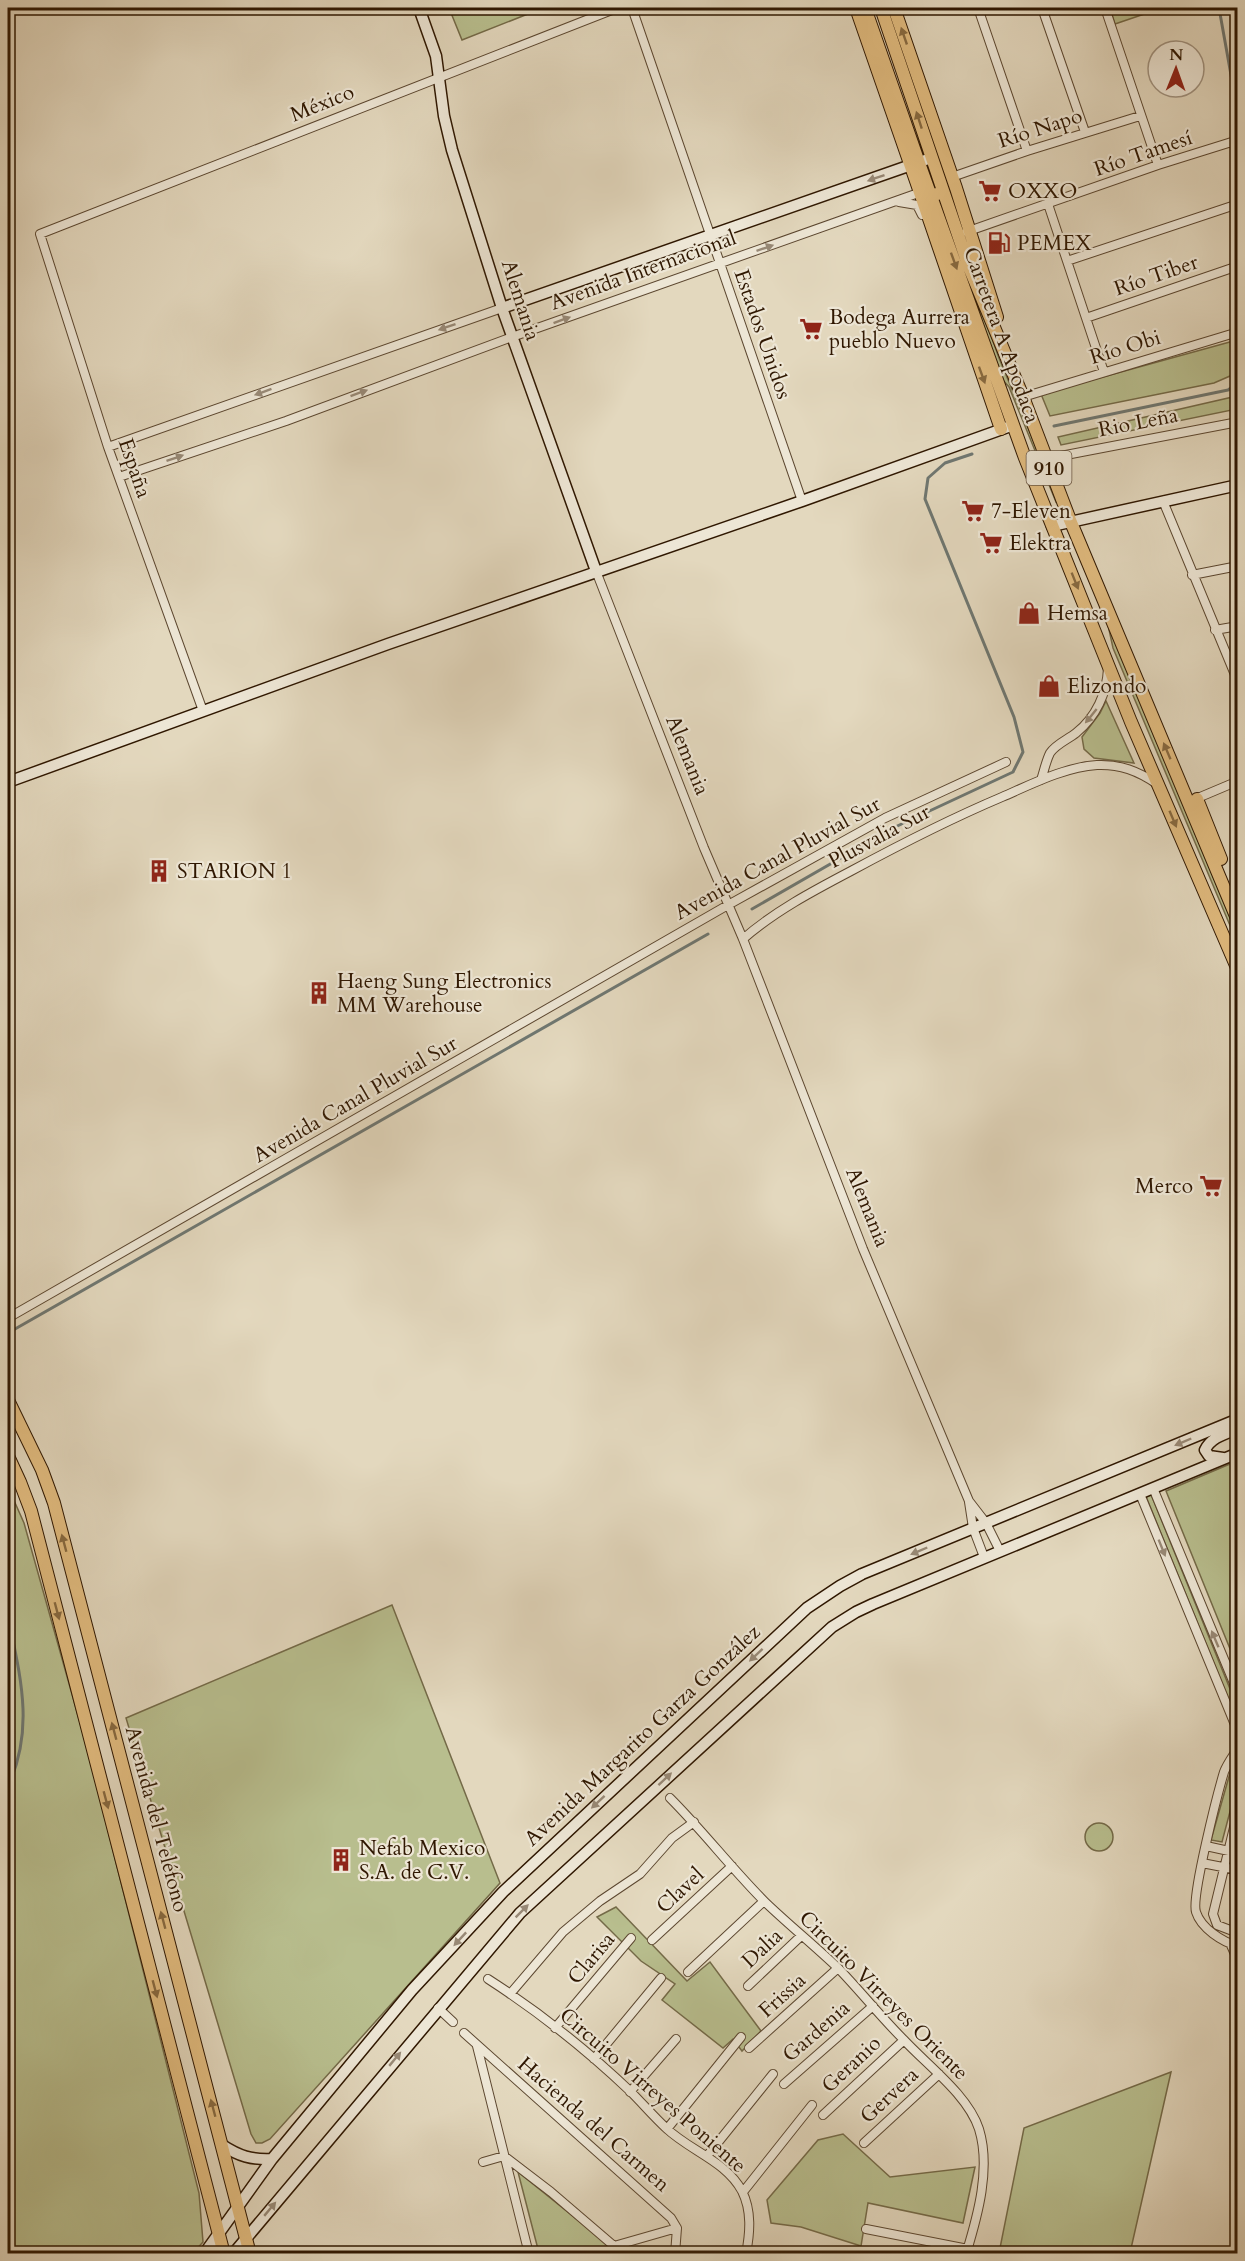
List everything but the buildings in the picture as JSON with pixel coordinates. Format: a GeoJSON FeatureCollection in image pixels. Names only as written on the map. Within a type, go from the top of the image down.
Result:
{"type":"FeatureCollection","features":[{"type":"Feature","properties":{"kind":"main road","name":"Alemania"},"geometry":{"type":"LineString","coordinates":[[419,8],[436,56],[444,116],[452,150],[502,308],[596,571]]}},
{"type":"Feature","properties":{"kind":"main road"},"geometry":{"type":"LineString","coordinates":[[856,8],[914,165]]}},
{"type":"Feature","properties":{"kind":"main road","name":"Carretera A Apodaca"},"geometry":{"type":"LineString","coordinates":[[865,8],[914,165],[1052,526],[1158,785],[1238,970]]}},
{"type":"Feature","properties":{"kind":"main road","name":"Carretera A Apodaca"},"geometry":{"type":"LineString","coordinates":[[881,8],[931,158],[942,188],[964,233],[1000,325],[1004,351],[1045,459],[1193,800],[1238,921]]}},
{"type":"Feature","properties":{"kind":"main road"},"geometry":{"type":"LineString","coordinates":[[894,8],[952,177],[964,233]]}},
{"type":"Feature","properties":{"kind":"main road","name":"Avenida Internacional"},"geometry":{"type":"LineString","coordinates":[[502,308],[711,237],[931,158]]}},
{"type":"Feature","properties":{"kind":"main road"},"geometry":{"type":"LineString","coordinates":[[942,188],[926,196],[929,219],[1001,429]]}},
{"type":"Feature","properties":{"kind":"main road"},"geometry":{"type":"LineString","coordinates":[[8,782],[1013,424]]}},
{"type":"Feature","properties":{"kind":"main road"},"geometry":{"type":"LineString","coordinates":[[1052,526],[1070,520],[1238,485]]}},
{"type":"Feature","properties":{"kind":"main road"},"geometry":{"type":"LineString","coordinates":[[1193,800],[1238,899]]}},
{"type":"Feature","properties":{"kind":"main road","name":"Avenida del Teléfono"},"geometry":{"type":"LineString","coordinates":[[8,1400],[42,1470],[54,1503],[250,2253]]}},
{"type":"Feature","properties":{"kind":"main road","name":"Avenida Margarito Garza González"},"geometry":{"type":"LineString","coordinates":[[204,2253],[272,2159],[412,1990],[503,1892],[792,1621],[822,1597],[862,1574],[1238,1419]]}},
{"type":"Feature","properties":{"kind":"main road"},"geometry":{"type":"LineString","coordinates":[[1226,1458],[1209,1456],[1205,1450],[1211,1441],[1238,1429]]}},
{"type":"Feature","properties":{"kind":"main road"},"geometry":{"type":"LineString","coordinates":[[232,2253],[520,1913],[832,1627],[856,1612],[984,1557],[1238,1453]]}},
{"type":"Feature","properties":{"kind":"main road"},"geometry":{"type":"LineString","coordinates":[[8,1456],[31,1511],[224,2253]]}},
{"type":"Feature","properties":{"kind":"main road"},"geometry":{"type":"LineString","coordinates":[[222,2145],[244,2157],[272,2159]]}},
{"type":"Feature","properties":{"kind":"street","name":"México"},"geometry":{"type":"LineString","coordinates":[[40,234],[617,8]]}},
{"type":"Feature","properties":{"kind":"street","name":"Estados Unidos"},"geometry":{"type":"LineString","coordinates":[[632,8],[802,501]]}},
{"type":"Feature","properties":{"kind":"street"},"geometry":{"type":"LineString","coordinates":[[978,8],[1027,151]]}},
{"type":"Feature","properties":{"kind":"street"},"geometry":{"type":"LineString","coordinates":[[1042,8],[1085,132]]}},
{"type":"Feature","properties":{"kind":"street"},"geometry":{"type":"LineString","coordinates":[[1104,8],[1158,165]]}},
{"type":"Feature","properties":{"kind":"street"},"geometry":{"type":"LineString","coordinates":[[1234,8],[1238,39]]}},
{"type":"Feature","properties":{"kind":"street","name":"Río Napo"},"geometry":{"type":"LineString","coordinates":[[952,177],[1140,116]]}},
{"type":"Feature","properties":{"kind":"street"},"geometry":{"type":"LineString","coordinates":[[1236,141],[1238,157]]}},
{"type":"Feature","properties":{"kind":"street","name":"Río Tamesí"},"geometry":{"type":"LineString","coordinates":[[964,233],[1158,165],[1236,141]]}},
{"type":"Feature","properties":{"kind":"street","name":"Avenida Internacional"},"geometry":{"type":"LineString","coordinates":[[119,477],[286,421],[512,337],[892,203],[926,196]]}},
{"type":"Feature","properties":{"kind":"street"},"geometry":{"type":"LineString","coordinates":[[892,203],[917,205],[923,216],[929,219]]}},
{"type":"Feature","properties":{"kind":"street"},"geometry":{"type":"LineString","coordinates":[[1048,204],[1104,372]]}},
{"type":"Feature","properties":{"kind":"street"},"geometry":{"type":"LineString","coordinates":[[1067,261],[1238,204]]}},
{"type":"Feature","properties":{"kind":"street","name":"España"},"geometry":{"type":"LineString","coordinates":[[40,234],[108,447],[202,711]]}},
{"type":"Feature","properties":{"kind":"street","name":"Río Tiber"},"geometry":{"type":"LineString","coordinates":[[1086,318],[1238,266]]}},
{"type":"Feature","properties":{"kind":"street","name":"Avenida Internacional"},"geometry":{"type":"LineString","coordinates":[[108,447],[502,308]]}},
{"type":"Feature","properties":{"kind":"street","name":"Río Obi"},"geometry":{"type":"LineString","coordinates":[[1023,397],[1238,332]]}},
{"type":"Feature","properties":{"kind":"street","name":"Rio Leña"},"geometry":{"type":"LineString","coordinates":[[1045,459],[1238,422]]}},
{"type":"Feature","properties":{"kind":"street"},"geometry":{"type":"LineString","coordinates":[[1163,501],[1238,682]]}},
{"type":"Feature","properties":{"kind":"street"},"geometry":{"type":"LineString","coordinates":[[1192,574],[1238,566]]}},
{"type":"Feature","properties":{"kind":"street","name":"Alemania"},"geometry":{"type":"LineString","coordinates":[[596,571],[743,939],[863,1249],[969,1501],[986,1523],[1000,1551]]}},
{"type":"Feature","properties":{"kind":"street"},"geometry":{"type":"LineString","coordinates":[[1215,630],[1238,626]]}},
{"type":"Feature","properties":{"kind":"street"},"geometry":{"type":"LineString","coordinates":[[1041,780],[1050,754],[1055,747],[1077,732],[1098,708],[1107,676],[1108,661]]}},
{"type":"Feature","properties":{"kind":"street","name":"Avenida Canal Pluvial Sur"},"geometry":{"type":"LineString","coordinates":[[8,1318],[728,905],[885,818],[1006,762]]}},
{"type":"Feature","properties":{"kind":"street","name":"Plusvalia Sur"},"geometry":{"type":"LineString","coordinates":[[743,939],[802,897],[882,854],[941,823],[1041,780],[1082,768],[1113,765],[1142,774],[1158,785]]}},
{"type":"Feature","properties":{"kind":"street"},"geometry":{"type":"LineString","coordinates":[[1193,800],[1238,781]]}},
{"type":"Feature","properties":{"kind":"street"},"geometry":{"type":"LineString","coordinates":[[1153,1488],[1238,1692]]}},
{"type":"Feature","properties":{"kind":"street"},"geometry":{"type":"LineString","coordinates":[[1140,1494],[1238,1732]]}},
{"type":"Feature","properties":{"kind":"street","name":"Alemania"},"geometry":{"type":"LineString","coordinates":[[969,1501],[972,1528],[984,1557]]}},
{"type":"Feature","properties":{"kind":"street"},"geometry":{"type":"LineString","coordinates":[[1234,1945],[1210,1931],[1199,1919],[1195,1903],[1202,1863],[1225,1772],[1238,1748]]}},
{"type":"Feature","properties":{"kind":"street","name":"Circuito Virreyes Oriente"},"geometry":{"type":"LineString","coordinates":[[670,1798],[764,1901],[838,1968],[904,2040],[939,2074],[971,2112],[978,2127],[984,2164],[979,2203],[967,2251]]}},
{"type":"Feature","properties":{"kind":"street"},"geometry":{"type":"LineString","coordinates":[[1238,1811],[1213,1914],[1215,1923],[1225,1930],[1238,1933]]}},
{"type":"Feature","properties":{"kind":"street"},"geometry":{"type":"LineString","coordinates":[[510,1994],[563,1932],[600,1901],[640,1874],[672,1838],[694,1822]]}},
{"type":"Feature","properties":{"kind":"street"},"geometry":{"type":"LineString","coordinates":[[1206,1846],[1238,1853]]}},
{"type":"Feature","properties":{"kind":"street"},"geometry":{"type":"LineString","coordinates":[[1202,1863],[1238,1870]]}},
{"type":"Feature","properties":{"kind":"street","name":"Clavel"},"geometry":{"type":"LineString","coordinates":[[651,1940],[732,1866]]}},
{"type":"Feature","properties":{"kind":"street"},"geometry":{"type":"LineString","coordinates":[[688,1972],[764,1901]]}},
{"type":"Feature","properties":{"kind":"street"},"geometry":{"type":"LineString","coordinates":[[1225,1930],[1234,1945],[1238,1961]]}},
{"type":"Feature","properties":{"kind":"street","name":"Dalia"},"geometry":{"type":"LineString","coordinates":[[748,1986],[801,1936]]}},
{"type":"Feature","properties":{"kind":"street","name":"Clarisa"},"geometry":{"type":"LineString","coordinates":[[555,2028],[631,1938]]}},
{"type":"Feature","properties":{"kind":"street","name":"Frissia"},"geometry":{"type":"LineString","coordinates":[[749,2048],[838,1968]]}},
{"type":"Feature","properties":{"kind":"street"},"geometry":{"type":"LineString","coordinates":[[594,2059],[661,1978]]}},
{"type":"Feature","properties":{"kind":"street","name":"Circuito Virreyes Poniente"},"geometry":{"type":"LineString","coordinates":[[488,1979],[594,2059],[667,2129],[731,2175],[743,2192],[750,2222],[746,2253]]}},
{"type":"Feature","properties":{"kind":"street","name":"Gardenia"},"geometry":{"type":"LineString","coordinates":[[783,2084],[873,2006]]}},
{"type":"Feature","properties":{"kind":"street"},"geometry":{"type":"LineString","coordinates":[[438,2008],[453,2022]]}},
{"type":"Feature","properties":{"kind":"street","name":"Hacienda del Carmen"},"geometry":{"type":"LineString","coordinates":[[464,2033],[661,2207],[672,2218],[677,2228]]}},
{"type":"Feature","properties":{"kind":"street"},"geometry":{"type":"LineString","coordinates":[[667,2129],[741,2037]]}},
{"type":"Feature","properties":{"kind":"street"},"geometry":{"type":"LineString","coordinates":[[630,2092],[676,2039]]}},
{"type":"Feature","properties":{"kind":"street","name":"Geranio"},"geometry":{"type":"LineString","coordinates":[[823,2115],[904,2040]]}},
{"type":"Feature","properties":{"kind":"street"},"geometry":{"type":"LineString","coordinates":[[476,2044],[529,2253]]}},
{"type":"Feature","properties":{"kind":"street"},"geometry":{"type":"LineString","coordinates":[[707,2156],[773,2074]]}},
{"type":"Feature","properties":{"kind":"street","name":"Gervera"},"geometry":{"type":"LineString","coordinates":[[864,2143],[939,2074]]}},
{"type":"Feature","properties":{"kind":"street"},"geometry":{"type":"LineString","coordinates":[[743,2192],[812,2105]]}},
{"type":"Feature","properties":{"kind":"street"},"geometry":{"type":"LineString","coordinates":[[483,2162],[504,2156]]}},
{"type":"Feature","properties":{"kind":"street"},"geometry":{"type":"LineString","coordinates":[[504,2156],[551,2192],[614,2250],[677,2228],[675,2253]]}},
{"type":"Feature","properties":{"kind":"street"},"geometry":{"type":"LineString","coordinates":[[866,2229],[967,2251]]}},
{"type":"Feature","properties":{"kind":"green space"},"geometry":{"type":"Polygon","coordinates":[[[449,8],[543,8],[462,40],[449,8]]]}},
{"type":"Feature","properties":{"kind":"green space"},"geometry":{"type":"Polygon","coordinates":[[[1110,8],[1162,8],[1115,24],[1110,8]]]}},
{"type":"Feature","properties":{"kind":"green space"},"geometry":{"type":"Polygon","coordinates":[[[941,204],[970,275],[999,358],[1058,500],[1056,502],[1009,387],[1001,378],[941,204]]]}},
{"type":"Feature","properties":{"kind":"green space"},"geometry":{"type":"Polygon","coordinates":[[[1237,340],[1237,370],[1214,383],[1050,416],[1041,394],[1237,340]]]}},
{"type":"Feature","properties":{"kind":"green space"},"geometry":{"type":"Polygon","coordinates":[[[1237,396],[1237,409],[1061,445],[1058,437],[1237,396]]]}},
{"type":"Feature","properties":{"kind":"green space"},"geometry":{"type":"Polygon","coordinates":[[[1108,625],[1203,842],[1237,929],[1237,942],[1113,648],[1108,625]]]}},
{"type":"Feature","properties":{"kind":"green space"},"geometry":{"type":"Polygon","coordinates":[[[1106,701],[1134,763],[1094,758],[1084,749],[1082,737],[1106,701]]]}},
{"type":"Feature","properties":{"kind":"green space"},"geometry":{"type":"Polygon","coordinates":[[[1237,1461],[1237,1666],[1166,1491],[1237,1461]]]}},
{"type":"Feature","properties":{"kind":"green space"},"geometry":{"type":"Polygon","coordinates":[[[8,1487],[24,1523],[89,1755],[199,2193],[203,2242],[193,2253],[8,2253],[8,1487]]]}},
{"type":"Feature","properties":{"kind":"green space"},"geometry":{"type":"Polygon","coordinates":[[[1150,1492],[1237,1706],[1237,1720],[1145,1494],[1150,1492]]]}},
{"type":"Feature","properties":{"kind":"green space"},"geometry":{"type":"Polygon","coordinates":[[[392,1605],[500,1883],[270,2139],[256,2143],[251,2134],[126,1718],[392,1605]]]}},
{"type":"Feature","properties":{"kind":"green space"},"geometry":{"type":"Polygon","coordinates":[[[1237,1755],[1237,1785],[1222,1842],[1211,1840],[1232,1766],[1237,1755]]]}},
{"type":"Feature","properties":{"kind":"green space"},"geometry":{"type":"Polygon","coordinates":[[[1099,1823],[1109,1827],[1113,1837],[1109,1847],[1099,1851],[1089,1847],[1085,1837],[1089,1827],[1099,1823]]]}},
{"type":"Feature","properties":{"kind":"green space"},"geometry":{"type":"Polygon","coordinates":[[[616,1907],[687,1981],[710,1962],[761,2031],[742,2051],[733,2039],[723,2048],[662,2000],[675,1984],[641,1961],[597,1917],[616,1907]]]}},
{"type":"Feature","properties":{"kind":"green space"},"geometry":{"type":"Polygon","coordinates":[[[1171,2072],[1130,2253],[999,2253],[1024,2128],[1171,2072]]]}},
{"type":"Feature","properties":{"kind":"green space"},"geometry":{"type":"Polygon","coordinates":[[[843,2134],[890,2177],[975,2167],[963,2223],[868,2203],[861,2246],[801,2227],[771,2223],[767,2200],[818,2140],[843,2134]]]}},
{"type":"Feature","properties":{"kind":"green space"},"geometry":{"type":"Polygon","coordinates":[[[518,2172],[610,2246],[609,2253],[539,2253],[518,2172]]]}},
{"type":"Feature","properties":{"kind":"waterway"},"geometry":{"type":"LineString","coordinates":[[1219,8],[1238,114]]}},
{"type":"Feature","properties":{"kind":"waterway"},"geometry":{"type":"LineString","coordinates":[[1054,426],[1228,390],[1238,383]]}},
{"type":"Feature","properties":{"kind":"waterway"},"geometry":{"type":"LineString","coordinates":[[752,909],[893,828],[1013,772],[1023,752],[1014,717],[925,499],[928,478],[945,463],[972,454]]}},
{"type":"Feature","properties":{"kind":"waterway"},"geometry":{"type":"LineString","coordinates":[[8,1333],[708,934]]}},
{"type":"Feature","properties":{"kind":"waterway"},"geometry":{"type":"LineString","coordinates":[[8,1617],[23,1702],[21,1744],[8,1786]]}},
{"type":"Feature","properties":{"kind":"place","name":"OXXO"},"geometry":{"type":"Point","coordinates":[990,191]}},
{"type":"Feature","properties":{"kind":"place","name":"PEMEX"},"geometry":{"type":"Point","coordinates":[999,243]}},
{"type":"Feature","properties":{"kind":"place","name":"Bodega Aurrera pueblo Nuevo"},"geometry":{"type":"Point","coordinates":[811,329]}},
{"type":"Feature","properties":{"kind":"place","name":"7-Eleven"},"geometry":{"type":"Point","coordinates":[973,511]}},
{"type":"Feature","properties":{"kind":"place","name":"Elektra"},"geometry":{"type":"Point","coordinates":[991,543]}},
{"type":"Feature","properties":{"kind":"place","name":"Hemsa"},"geometry":{"type":"Point","coordinates":[1029,613]}},
{"type":"Feature","properties":{"kind":"place","name":"Elizondo"},"geometry":{"type":"Point","coordinates":[1049,686]}},
{"type":"Feature","properties":{"kind":"place","name":"STARION 1"},"geometry":{"type":"Point","coordinates":[159,871]}},
{"type":"Feature","properties":{"kind":"place","name":"Haeng Sung Electronics MM Warehouse"},"geometry":{"type":"Point","coordinates":[319,993]}},
{"type":"Feature","properties":{"kind":"place","name":"Merco"},"geometry":{"type":"Point","coordinates":[1211,1186]}},
{"type":"Feature","properties":{"kind":"place","name":"Nefab Mexico S.A. de C.V."},"geometry":{"type":"Point","coordinates":[341,1860]}}]}
